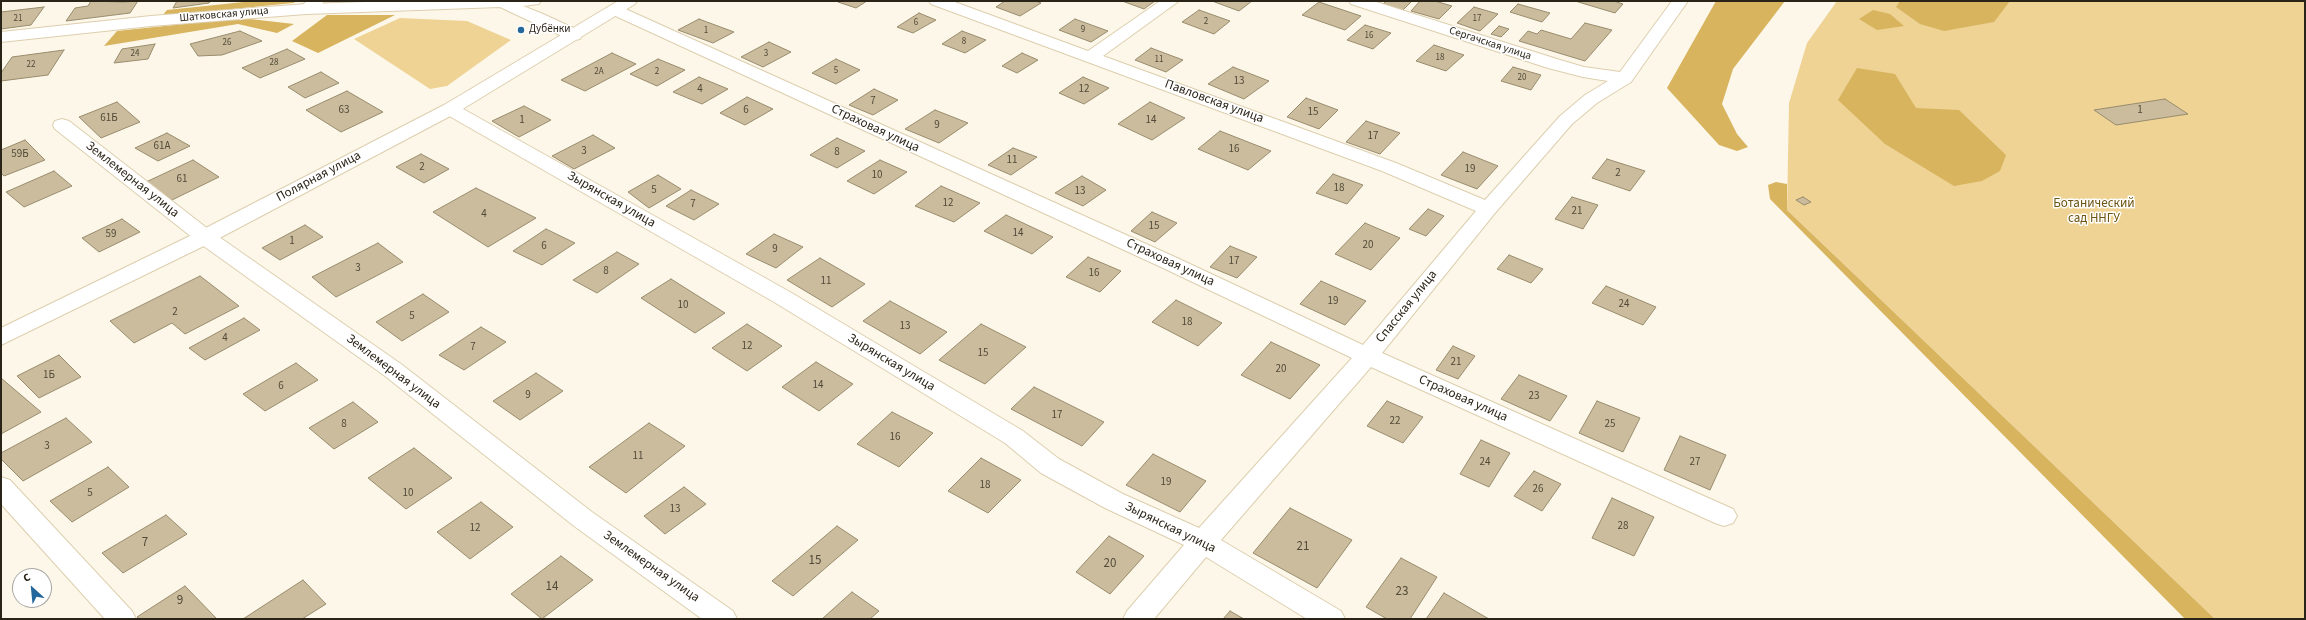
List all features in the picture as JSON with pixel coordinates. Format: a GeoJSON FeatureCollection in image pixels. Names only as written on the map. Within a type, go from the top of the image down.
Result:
{"type":"FeatureCollection","features":[{"type":"Feature","properties":{"kind":"street","name":"Шатковская улица"},"geometry":{"type":"LineString","coordinates":[[1,37],[312,5],[496,3],[533,1]]}},
{"type":"Feature","properties":{"kind":"street","name":"Павловская улица"},"geometry":{"type":"LineString","coordinates":[[937,1],[1389,167],[1488,209]]}},
{"type":"Feature","properties":{"kind":"street"},"geometry":{"type":"LineString","coordinates":[[1090,57],[1171,1]]}},
{"type":"Feature","properties":{"kind":"street","name":"Сергачская улица"},"geometry":{"type":"LineString","coordinates":[[1357,1],[1554,64],[1583,72],[1625,78]]}},
{"type":"Feature","properties":{"kind":"street","name":"Спасская улица"},"geometry":{"type":"LineString","coordinates":[[1138,619],[1202,542],[1367,356],[1488,209],[1566,120],[1591,99],[1625,78],[1680,1]]}},
{"type":"Feature","properties":{"kind":"street"},"geometry":{"type":"LineString","coordinates":[[496,3],[537,17],[574,35]]}},
{"type":"Feature","properties":{"kind":"street","name":"Полярная улица"},"geometry":{"type":"LineString","coordinates":[[1,337],[205,237],[450,109],[622,5]]}},
{"type":"Feature","properties":{"kind":"street","name":"Страховая улица"},"geometry":{"type":"LineString","coordinates":[[622,5],[1367,356],[1724,516]]}},
{"type":"Feature","properties":{"kind":"street","name":"Зырянская улица"},"geometry":{"type":"LineString","coordinates":[[450,109],[782,297],[1014,437],[1050,466],[1114,501],[1202,542],[1331,619]]}},
{"type":"Feature","properties":{"kind":"street","name":"Землемерная улица"},"geometry":{"type":"LineString","coordinates":[[62,125],[205,237],[393,370],[583,519],[723,619]]}},
{"type":"Feature","properties":{"kind":"street"},"geometry":{"type":"LineString","coordinates":[[1,487],[122,619]]}},
{"type":"Feature","properties":{"kind":"green space","name":"Ботанический сад ННГУ"},"geometry":{"type":"Polygon","coordinates":[[[1837,1],[2305,1],[2305,619],[2215,619],[1787,210],[1789,103],[1807,43],[1837,1]]]}},
{"type":"Feature","properties":{"kind":"green space"},"geometry":{"type":"Polygon","coordinates":[[[400,18],[467,21],[511,40],[447,86],[430,89],[354,39],[400,18]]]}},
{"type":"Feature","properties":{"kind":"shaded area"},"geometry":{"type":"Polygon","coordinates":[[[253,1],[298,1],[293,3],[162,16],[167,10],[253,1]]]}},
{"type":"Feature","properties":{"kind":"shaded area"},"geometry":{"type":"Polygon","coordinates":[[[1716,1],[1785,1],[1733,69],[1722,104],[1737,134],[1748,147],[1737,151],[1719,145],[1667,88],[1716,1]]]}},
{"type":"Feature","properties":{"kind":"shaded area"},"geometry":{"type":"Polygon","coordinates":[[[1900,1],[2010,1],[1994,22],[1944,31],[1920,24],[1896,7],[1900,1]]]}},
{"type":"Feature","properties":{"kind":"shaded area"},"geometry":{"type":"Polygon","coordinates":[[[1873,10],[1890,14],[1904,26],[1877,30],[1859,19],[1873,10]]]}},
{"type":"Feature","properties":{"kind":"shaded area"},"geometry":{"type":"Polygon","coordinates":[[[327,15],[395,15],[318,53],[292,41],[327,15]]]}},
{"type":"Feature","properties":{"kind":"shaded area"},"geometry":{"type":"Polygon","coordinates":[[[241,18],[294,24],[277,33],[238,24],[104,46],[117,31],[241,18]]]}},
{"type":"Feature","properties":{"kind":"shaded area"},"geometry":{"type":"Polygon","coordinates":[[[1857,68],[1895,74],[1916,108],[1959,110],[2006,155],[2000,171],[1982,181],[1954,186],[1885,144],[1838,100],[1857,68]]]}},
{"type":"Feature","properties":{"kind":"shaded area"},"geometry":{"type":"Polygon","coordinates":[[[1776,182],[1787,184],[1787,210],[2215,619],[2185,619],[1770,199],[1768,185],[1776,182]]]}},
{"type":"Feature","properties":{"kind":"building"},"geometry":{"type":"Polygon","coordinates":[[[91,1],[138,1],[130,13],[66,21],[75,8],[88,6],[91,1]]]}},
{"type":"Feature","properties":{"kind":"building"},"geometry":{"type":"Polygon","coordinates":[[[177,1],[211,1],[209,3],[173,8],[177,1]]]}},
{"type":"Feature","properties":{"kind":"building"},"geometry":{"type":"Polygon","coordinates":[[[867,1],[856,8],[838,2],[867,1]]]}},
{"type":"Feature","properties":{"kind":"building"},"geometry":{"type":"Polygon","coordinates":[[[1005,1],[1036,1],[1041,3],[1020,16],[996,7],[1005,1]]]}},
{"type":"Feature","properties":{"kind":"building"},"geometry":{"type":"Polygon","coordinates":[[[1122,1],[1155,1],[1144,9],[1122,1]]]}},
{"type":"Feature","properties":{"kind":"building"},"geometry":{"type":"Polygon","coordinates":[[[1212,1],[1252,1],[1239,11],[1212,1]]]}},
{"type":"Feature","properties":{"kind":"building"},"geometry":{"type":"Polygon","coordinates":[[[1386,1],[1412,1],[1402,11],[1382,5],[1386,1]]]}},
{"type":"Feature","properties":{"kind":"building"},"geometry":{"type":"Polygon","coordinates":[[[1420,1],[1435,1],[1452,6],[1439,19],[1411,11],[1420,1]]]}},
{"type":"Feature","properties":{"kind":"building"},"geometry":{"type":"Polygon","coordinates":[[[1575,1],[1614,1],[1623,4],[1615,13],[1575,1]]]}},
{"type":"Feature","properties":{"kind":"building"},"geometry":{"type":"Polygon","coordinates":[[[1319,2],[1361,16],[1345,30],[1302,15],[1319,2]]]}},
{"type":"Feature","properties":{"kind":"building"},"geometry":{"type":"Polygon","coordinates":[[[1518,4],[1550,13],[1542,22],[1510,12],[1518,4]]]}},
{"type":"Feature","properties":{"kind":"building"},"geometry":{"type":"Polygon","coordinates":[[[44,7],[31,25],[1,29],[1,12],[44,7]]]}},
{"type":"Feature","properties":{"kind":"building"},"geometry":{"type":"Polygon","coordinates":[[[1474,7],[1498,14],[1480,31],[1457,23],[1474,7]]]}},
{"type":"Feature","properties":{"kind":"building"},"geometry":{"type":"Polygon","coordinates":[[[1199,10],[1230,21],[1214,34],[1182,22],[1199,10]]]}},
{"type":"Feature","properties":{"kind":"building"},"geometry":{"type":"Polygon","coordinates":[[[919,13],[936,20],[913,33],[897,27],[919,13]]]}},
{"type":"Feature","properties":{"kind":"building"},"geometry":{"type":"Polygon","coordinates":[[[699,19],[734,32],[713,43],[678,30],[699,19]]]}},
{"type":"Feature","properties":{"kind":"building"},"geometry":{"type":"Polygon","coordinates":[[[1075,19],[1108,31],[1091,42],[1059,30],[1075,19]]]}},
{"type":"Feature","properties":{"kind":"building"},"geometry":{"type":"Polygon","coordinates":[[[1585,23],[1612,30],[1585,61],[1519,41],[1528,31],[1537,34],[1541,30],[1571,39],[1585,23]]]}},
{"type":"Feature","properties":{"kind":"building"},"geometry":{"type":"Polygon","coordinates":[[[1365,25],[1391,33],[1373,49],[1347,40],[1365,25]]]}},
{"type":"Feature","properties":{"kind":"building"},"geometry":{"type":"Polygon","coordinates":[[[1499,26],[1509,29],[1501,37],[1491,34],[1499,26]]]}},
{"type":"Feature","properties":{"kind":"building"},"geometry":{"type":"Polygon","coordinates":[[[240,31],[262,41],[222,55],[198,56],[190,44],[240,31]]]}},
{"type":"Feature","properties":{"kind":"building"},"geometry":{"type":"Polygon","coordinates":[[[962,31],[986,40],[965,53],[942,44],[962,31]]]}},
{"type":"Feature","properties":{"kind":"building"},"geometry":{"type":"Polygon","coordinates":[[[769,42],[791,52],[763,67],[741,57],[769,42]]]}},
{"type":"Feature","properties":{"kind":"building"},"geometry":{"type":"Polygon","coordinates":[[[155,44],[148,59],[114,63],[122,49],[155,44]]]}},
{"type":"Feature","properties":{"kind":"building"},"geometry":{"type":"Polygon","coordinates":[[[1434,45],[1464,55],[1446,71],[1416,61],[1434,45]]]}},
{"type":"Feature","properties":{"kind":"building"},"geometry":{"type":"Polygon","coordinates":[[[1151,48],[1183,60],[1166,72],[1135,60],[1151,48]]]}},
{"type":"Feature","properties":{"kind":"building"},"geometry":{"type":"Polygon","coordinates":[[[287,49],[305,59],[260,78],[242,68],[287,49]]]}},
{"type":"Feature","properties":{"kind":"building"},"geometry":{"type":"Polygon","coordinates":[[[64,50],[48,75],[1,81],[1,73],[12,57],[64,50]]]}},
{"type":"Feature","properties":{"kind":"building"},"geometry":{"type":"Polygon","coordinates":[[[612,53],[636,64],[585,91],[561,80],[612,53]]]}},
{"type":"Feature","properties":{"kind":"building"},"geometry":{"type":"Polygon","coordinates":[[[1022,53],[1038,60],[1017,73],[1002,66],[1022,53]]]}},
{"type":"Feature","properties":{"kind":"building"},"geometry":{"type":"Polygon","coordinates":[[[658,59],[685,70],[657,86],[630,74],[658,59]]]}},
{"type":"Feature","properties":{"kind":"building"},"geometry":{"type":"Polygon","coordinates":[[[836,59],[860,70],[836,84],[812,73],[836,59]]]}},
{"type":"Feature","properties":{"kind":"building"},"geometry":{"type":"Polygon","coordinates":[[[1233,67],[1269,81],[1244,99],[1208,84],[1233,67]]]}},
{"type":"Feature","properties":{"kind":"building"},"geometry":{"type":"Polygon","coordinates":[[[1513,67],[1541,75],[1531,90],[1501,81],[1513,67]]]}},
{"type":"Feature","properties":{"kind":"building"},"geometry":{"type":"Polygon","coordinates":[[[321,72],[339,83],[305,98],[288,87],[321,72]]]}},
{"type":"Feature","properties":{"kind":"building"},"geometry":{"type":"Polygon","coordinates":[[[699,77],[728,89],[702,104],[673,92],[699,77]]]}},
{"type":"Feature","properties":{"kind":"building"},"geometry":{"type":"Polygon","coordinates":[[[1083,77],[1109,88],[1084,104],[1059,93],[1083,77]]]}},
{"type":"Feature","properties":{"kind":"building"},"geometry":{"type":"Polygon","coordinates":[[[874,89],[898,100],[873,115],[849,105],[874,89]]]}},
{"type":"Feature","properties":{"kind":"building"},"geometry":{"type":"Polygon","coordinates":[[[347,91],[383,112],[341,132],[306,110],[347,91]]]}},
{"type":"Feature","properties":{"kind":"building"},"geometry":{"type":"Polygon","coordinates":[[[747,97],[773,109],[745,125],[720,113],[747,97]]]}},
{"type":"Feature","properties":{"kind":"building"},"geometry":{"type":"Polygon","coordinates":[[[1306,98],[1338,110],[1319,129],[1287,117],[1306,98]]]}},
{"type":"Feature","properties":{"kind":"building"},"geometry":{"type":"Polygon","coordinates":[[[2165,99],[2188,114],[2116,125],[2094,110],[2165,99]]]}},
{"type":"Feature","properties":{"kind":"building"},"geometry":{"type":"Polygon","coordinates":[[[117,102],[140,122],[101,138],[79,117],[117,102]]]}},
{"type":"Feature","properties":{"kind":"building"},"geometry":{"type":"Polygon","coordinates":[[[1150,102],[1185,118],[1152,140],[1118,124],[1150,102]]]}},
{"type":"Feature","properties":{"kind":"building"},"geometry":{"type":"Polygon","coordinates":[[[524,106],[551,120],[519,137],[492,121],[524,106]]]}},
{"type":"Feature","properties":{"kind":"building"},"geometry":{"type":"Polygon","coordinates":[[[935,110],[968,123],[939,143],[905,129],[935,110]]]}},
{"type":"Feature","properties":{"kind":"building"},"geometry":{"type":"Polygon","coordinates":[[[1366,121],[1400,133],[1380,154],[1346,142],[1366,121]]]}},
{"type":"Feature","properties":{"kind":"building"},"geometry":{"type":"Polygon","coordinates":[[[1220,131],[1271,151],[1248,170],[1198,149],[1220,131]]]}},
{"type":"Feature","properties":{"kind":"building"},"geometry":{"type":"Polygon","coordinates":[[[167,133],[190,146],[158,161],[135,148],[167,133]]]}},
{"type":"Feature","properties":{"kind":"building"},"geometry":{"type":"Polygon","coordinates":[[[593,135],[615,148],[574,169],[552,156],[593,135]]]}},
{"type":"Feature","properties":{"kind":"building"},"geometry":{"type":"Polygon","coordinates":[[[837,138],[865,151],[837,168],[810,155],[837,138]]]}},
{"type":"Feature","properties":{"kind":"building"},"geometry":{"type":"Polygon","coordinates":[[[25,140],[45,160],[4,176],[1,173],[1,150],[25,140]]]}},
{"type":"Feature","properties":{"kind":"building"},"geometry":{"type":"Polygon","coordinates":[[[1013,148],[1037,157],[1011,175],[988,165],[1013,148]]]}},
{"type":"Feature","properties":{"kind":"building"},"geometry":{"type":"Polygon","coordinates":[[[1463,152],[1498,166],[1477,189],[1441,175],[1463,152]]]}},
{"type":"Feature","properties":{"kind":"building"},"geometry":{"type":"Polygon","coordinates":[[[421,154],[449,169],[424,183],[396,167],[421,154]]]}},
{"type":"Feature","properties":{"kind":"building"},"geometry":{"type":"Polygon","coordinates":[[[1607,159],[1645,171],[1630,191],[1592,178],[1607,159]]]}},
{"type":"Feature","properties":{"kind":"building"},"geometry":{"type":"Polygon","coordinates":[[[193,160],[219,177],[172,200],[146,182],[193,160]]]}},
{"type":"Feature","properties":{"kind":"building"},"geometry":{"type":"Polygon","coordinates":[[[880,160],[907,172],[874,194],[847,181],[880,160]]]}},
{"type":"Feature","properties":{"kind":"building"},"geometry":{"type":"Polygon","coordinates":[[[54,171],[72,186],[24,207],[6,192],[54,171]]]}},
{"type":"Feature","properties":{"kind":"building"},"geometry":{"type":"Polygon","coordinates":[[[1333,174],[1363,185],[1347,204],[1316,193],[1333,174]]]}},
{"type":"Feature","properties":{"kind":"building"},"geometry":{"type":"Polygon","coordinates":[[[658,175],[681,189],[649,208],[628,192],[658,175]]]}},
{"type":"Feature","properties":{"kind":"building"},"geometry":{"type":"Polygon","coordinates":[[[1082,176],[1106,190],[1083,206],[1055,193],[1082,176]]]}},
{"type":"Feature","properties":{"kind":"building"},"geometry":{"type":"Polygon","coordinates":[[[941,186],[980,203],[954,222],[915,206],[941,186]]]}},
{"type":"Feature","properties":{"kind":"building"},"geometry":{"type":"Polygon","coordinates":[[[476,188],[536,218],[488,247],[433,212],[476,188]]]}},
{"type":"Feature","properties":{"kind":"building"},"geometry":{"type":"Polygon","coordinates":[[[691,190],[719,204],[694,220],[666,206],[691,190]]]}},
{"type":"Feature","properties":{"kind":"building"},"geometry":{"type":"Polygon","coordinates":[[[1572,197],[1598,205],[1583,229],[1555,219],[1572,197]]]}},
{"type":"Feature","properties":{"kind":"building"},"geometry":{"type":"Polygon","coordinates":[[[1803,197],[1811,202],[1804,205],[1796,200],[1803,197]]]}},
{"type":"Feature","properties":{"kind":"building"},"geometry":{"type":"Polygon","coordinates":[[[1428,209],[1444,216],[1426,236],[1409,229],[1428,209]]]}},
{"type":"Feature","properties":{"kind":"building"},"geometry":{"type":"Polygon","coordinates":[[[1152,212],[1177,223],[1155,242],[1131,231],[1152,212]]]}},
{"type":"Feature","properties":{"kind":"building"},"geometry":{"type":"Polygon","coordinates":[[[1006,215],[1053,237],[1032,254],[984,231],[1006,215]]]}},
{"type":"Feature","properties":{"kind":"building"},"geometry":{"type":"Polygon","coordinates":[[[122,219],[140,232],[99,252],[82,238],[122,219]]]}},
{"type":"Feature","properties":{"kind":"building"},"geometry":{"type":"Polygon","coordinates":[[[1365,223],[1400,238],[1371,270],[1335,254],[1365,223]]]}},
{"type":"Feature","properties":{"kind":"building"},"geometry":{"type":"Polygon","coordinates":[[[305,225],[323,237],[280,260],[262,248],[305,225]]]}},
{"type":"Feature","properties":{"kind":"building"},"geometry":{"type":"Polygon","coordinates":[[[546,229],[575,243],[542,265],[513,251],[546,229]]]}},
{"type":"Feature","properties":{"kind":"building"},"geometry":{"type":"Polygon","coordinates":[[[774,234],[803,247],[776,268],[746,254],[774,234]]]}},
{"type":"Feature","properties":{"kind":"building"},"geometry":{"type":"Polygon","coordinates":[[[378,243],[403,262],[336,297],[312,277],[378,243]]]}},
{"type":"Feature","properties":{"kind":"building"},"geometry":{"type":"Polygon","coordinates":[[[1230,246],[1257,257],[1237,278],[1210,267],[1230,246]]]}},
{"type":"Feature","properties":{"kind":"building"},"geometry":{"type":"Polygon","coordinates":[[[617,252],[639,264],[597,293],[573,280],[617,252]]]}},
{"type":"Feature","properties":{"kind":"building"},"geometry":{"type":"Polygon","coordinates":[[[1509,255],[1543,269],[1531,283],[1497,269],[1509,255]]]}},
{"type":"Feature","properties":{"kind":"building"},"geometry":{"type":"Polygon","coordinates":[[[1088,257],[1121,271],[1100,292],[1066,277],[1088,257]]]}},
{"type":"Feature","properties":{"kind":"building"},"geometry":{"type":"Polygon","coordinates":[[[820,258],[865,284],[832,307],[787,280],[820,258]]]}},
{"type":"Feature","properties":{"kind":"building"},"geometry":{"type":"Polygon","coordinates":[[[200,276],[239,306],[185,334],[172,323],[134,343],[110,321],[200,276]]]}},
{"type":"Feature","properties":{"kind":"building"},"geometry":{"type":"Polygon","coordinates":[[[671,279],[725,313],[695,333],[641,298],[671,279]]]}},
{"type":"Feature","properties":{"kind":"building"},"geometry":{"type":"Polygon","coordinates":[[[1321,281],[1366,301],[1345,325],[1300,304],[1321,281]]]}},
{"type":"Feature","properties":{"kind":"building"},"geometry":{"type":"Polygon","coordinates":[[[1606,286],[1656,307],[1643,325],[1592,303],[1606,286]]]}},
{"type":"Feature","properties":{"kind":"building"},"geometry":{"type":"Polygon","coordinates":[[[423,294],[449,312],[402,341],[376,322],[423,294]]]}},
{"type":"Feature","properties":{"kind":"building"},"geometry":{"type":"Polygon","coordinates":[[[1176,300],[1222,323],[1198,346],[1152,322],[1176,300]]]}},
{"type":"Feature","properties":{"kind":"building"},"geometry":{"type":"Polygon","coordinates":[[[890,301],[947,332],[920,354],[863,321],[890,301]]]}},
{"type":"Feature","properties":{"kind":"building"},"geometry":{"type":"Polygon","coordinates":[[[244,318],[260,330],[205,360],[189,348],[244,318]]]}},
{"type":"Feature","properties":{"kind":"building"},"geometry":{"type":"Polygon","coordinates":[[[747,324],[782,346],[747,371],[712,348],[747,324]]]}},
{"type":"Feature","properties":{"kind":"building"},"geometry":{"type":"Polygon","coordinates":[[[981,324],[1026,347],[985,384],[939,360],[981,324]]]}},
{"type":"Feature","properties":{"kind":"building"},"geometry":{"type":"Polygon","coordinates":[[[481,327],[506,342],[464,370],[439,355],[481,327]]]}},
{"type":"Feature","properties":{"kind":"building"},"geometry":{"type":"Polygon","coordinates":[[[1271,342],[1320,365],[1290,399],[1241,375],[1271,342]]]}},
{"type":"Feature","properties":{"kind":"building"},"geometry":{"type":"Polygon","coordinates":[[[1453,346],[1475,356],[1458,379],[1436,370],[1453,346]]]}},
{"type":"Feature","properties":{"kind":"building"},"geometry":{"type":"Polygon","coordinates":[[[59,355],[81,377],[39,398],[17,376],[59,355]]]}},
{"type":"Feature","properties":{"kind":"building"},"geometry":{"type":"Polygon","coordinates":[[[816,362],[853,384],[819,411],[782,387],[816,362]]]}},
{"type":"Feature","properties":{"kind":"building"},"geometry":{"type":"Polygon","coordinates":[[[296,363],[318,380],[265,411],[243,394],[296,363]]]}},
{"type":"Feature","properties":{"kind":"building"},"geometry":{"type":"Polygon","coordinates":[[[536,373],[563,391],[520,420],[493,401],[536,373]]]}},
{"type":"Feature","properties":{"kind":"building"},"geometry":{"type":"Polygon","coordinates":[[[1519,375],[1567,396],[1550,421],[1501,399],[1519,375]]]}},
{"type":"Feature","properties":{"kind":"building"},"geometry":{"type":"Polygon","coordinates":[[[1,378],[41,412],[1,434],[1,378]]]}},
{"type":"Feature","properties":{"kind":"building"},"geometry":{"type":"Polygon","coordinates":[[[1034,387],[1104,422],[1082,446],[1011,409],[1034,387]]]}},
{"type":"Feature","properties":{"kind":"building"},"geometry":{"type":"Polygon","coordinates":[[[1387,401],[1423,417],[1403,443],[1367,426],[1387,401]]]}},
{"type":"Feature","properties":{"kind":"building"},"geometry":{"type":"Polygon","coordinates":[[[1597,401],[1640,418],[1623,452],[1579,433],[1597,401]]]}},
{"type":"Feature","properties":{"kind":"building"},"geometry":{"type":"Polygon","coordinates":[[[353,402],[378,422],[334,449],[309,428],[353,402]]]}},
{"type":"Feature","properties":{"kind":"building"},"geometry":{"type":"Polygon","coordinates":[[[892,412],[933,433],[899,467],[857,444],[892,412]]]}},
{"type":"Feature","properties":{"kind":"building"},"geometry":{"type":"Polygon","coordinates":[[[66,418],[92,442],[23,481],[1,459],[1,453],[66,418]]]}},
{"type":"Feature","properties":{"kind":"building"},"geometry":{"type":"Polygon","coordinates":[[[649,423],[685,446],[626,493],[589,467],[649,423]]]}},
{"type":"Feature","properties":{"kind":"building"},"geometry":{"type":"Polygon","coordinates":[[[1680,436],[1726,455],[1710,490],[1664,470],[1680,436]]]}},
{"type":"Feature","properties":{"kind":"building"},"geometry":{"type":"Polygon","coordinates":[[[1481,440],[1510,453],[1489,487],[1460,474],[1481,440]]]}},
{"type":"Feature","properties":{"kind":"building"},"geometry":{"type":"Polygon","coordinates":[[[414,448],[452,478],[406,509],[368,478],[414,448]]]}},
{"type":"Feature","properties":{"kind":"building"},"geometry":{"type":"Polygon","coordinates":[[[1153,454],[1206,481],[1180,512],[1126,485],[1153,454]]]}},
{"type":"Feature","properties":{"kind":"building"},"geometry":{"type":"Polygon","coordinates":[[[981,458],[1021,480],[988,513],[948,491],[981,458]]]}},
{"type":"Feature","properties":{"kind":"building"},"geometry":{"type":"Polygon","coordinates":[[[108,467],[129,487],[72,522],[50,501],[108,467]]]}},
{"type":"Feature","properties":{"kind":"building"},"geometry":{"type":"Polygon","coordinates":[[[1534,471],[1561,484],[1542,511],[1514,496],[1534,471]]]}},
{"type":"Feature","properties":{"kind":"building"},"geometry":{"type":"Polygon","coordinates":[[[684,487],[706,504],[665,534],[644,516],[684,487]]]}},
{"type":"Feature","properties":{"kind":"building"},"geometry":{"type":"Polygon","coordinates":[[[1612,498],[1654,517],[1634,556],[1592,538],[1612,498]]]}},
{"type":"Feature","properties":{"kind":"building"},"geometry":{"type":"Polygon","coordinates":[[[481,502],[513,527],[470,559],[437,532],[481,502]]]}},
{"type":"Feature","properties":{"kind":"building"},"geometry":{"type":"Polygon","coordinates":[[[1290,508],[1352,540],[1317,588],[1253,553],[1290,508]]]}},
{"type":"Feature","properties":{"kind":"building"},"geometry":{"type":"Polygon","coordinates":[[[166,515],[187,534],[123,573],[102,553],[166,515]]]}},
{"type":"Feature","properties":{"kind":"building"},"geometry":{"type":"Polygon","coordinates":[[[837,526],[858,540],[793,596],[772,581],[837,526]]]}},
{"type":"Feature","properties":{"kind":"building"},"geometry":{"type":"Polygon","coordinates":[[[1109,536],[1144,556],[1110,594],[1076,572],[1109,536]]]}},
{"type":"Feature","properties":{"kind":"building"},"geometry":{"type":"Polygon","coordinates":[[[561,556],[593,580],[542,619],[511,594],[561,556]]]}},
{"type":"Feature","properties":{"kind":"building"},"geometry":{"type":"Polygon","coordinates":[[[1401,558],[1437,577],[1410,619],[1387,619],[1366,607],[1401,558]]]}},
{"type":"Feature","properties":{"kind":"building"},"geometry":{"type":"Polygon","coordinates":[[[303,580],[326,604],[302,619],[243,619],[303,580]]]}},
{"type":"Feature","properties":{"kind":"building"},"geometry":{"type":"Polygon","coordinates":[[[185,586],[217,619],[140,619],[137,617],[185,586]]]}},
{"type":"Feature","properties":{"kind":"building"},"geometry":{"type":"Polygon","coordinates":[[[852,592],[879,611],[870,619],[822,619],[852,592]]]}},
{"type":"Feature","properties":{"kind":"building"},"geometry":{"type":"Polygon","coordinates":[[[1444,593],[1489,619],[1426,619],[1444,593]]]}},
{"type":"Feature","properties":{"kind":"building"},"geometry":{"type":"Polygon","coordinates":[[[1230,611],[1244,619],[1223,619],[1230,611]]]}},
{"type":"Feature","properties":{"kind":"place","name":"Дубёнки"},"geometry":{"type":"Point","coordinates":[521,30]}}]}
